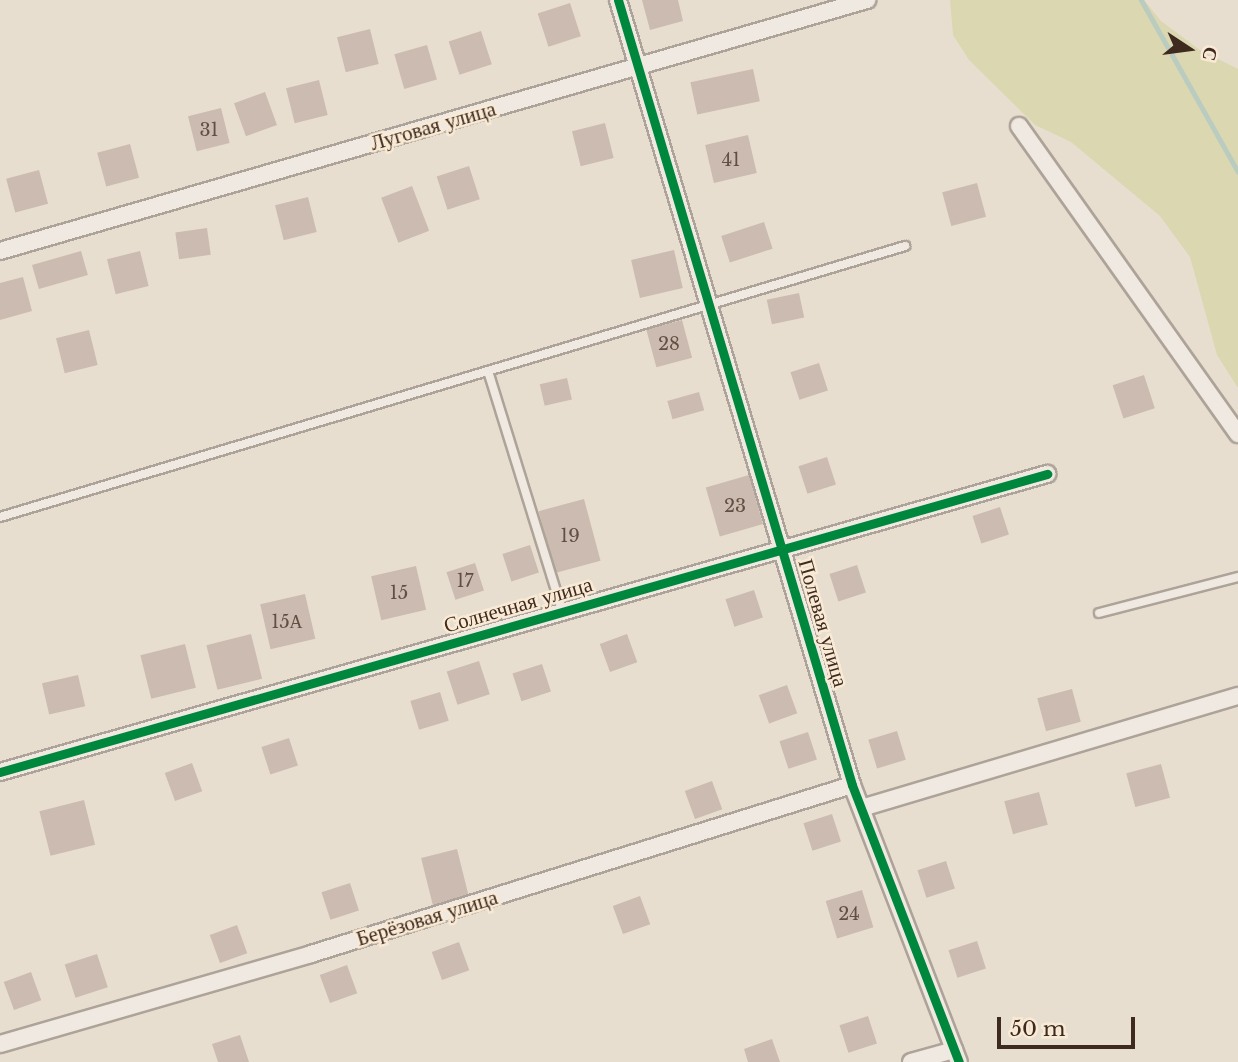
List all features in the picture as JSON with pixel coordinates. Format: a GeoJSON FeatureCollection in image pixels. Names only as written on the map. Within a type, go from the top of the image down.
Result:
{"type":"FeatureCollection","features":[{"type":"Feature","properties":{"kind":"street","name":"Полевая улица"},"geometry":{"type":"LineString","coordinates":[[618,0],[711,304],[852,785],[864,807],[957,1056]]}},
{"type":"Feature","properties":{"kind":"street","name":"Луговая улица"},"geometry":{"type":"LineString","coordinates":[[0,251],[867,0]]}},
{"type":"Feature","properties":{"kind":"street"},"geometry":{"type":"LineString","coordinates":[[1019,126],[1238,435]]}},
{"type":"Feature","properties":{"kind":"street","name":"Солнечная улица"},"geometry":{"type":"LineString","coordinates":[[0,772],[1047,474]]}},
{"type":"Feature","properties":{"kind":"street"},"geometry":{"type":"LineString","coordinates":[[864,807],[1238,696]]}},
{"type":"Feature","properties":{"kind":"street","name":"Берёзовая улица"},"geometry":{"type":"LineString","coordinates":[[0,1044],[311,954],[852,785]]}},
{"type":"Feature","properties":{"kind":"street"},"geometry":{"type":"LineString","coordinates":[[911,1062],[957,1056]]}},
{"type":"Feature","properties":{"kind":"lane"},"geometry":{"type":"LineString","coordinates":[[0,517],[905,246]]}},
{"type":"Feature","properties":{"kind":"lane"},"geometry":{"type":"LineString","coordinates":[[488,371],[562,610]]}},
{"type":"Feature","properties":{"kind":"lane"},"geometry":{"type":"LineString","coordinates":[[1099,613],[1238,578]]}},
{"type":"Feature","properties":{"kind":"shaded area"},"geometry":{"type":"Polygon","coordinates":[[[950,0],[1144,0],[1161,21],[1200,50],[1238,69],[1238,388],[1217,355],[1190,257],[1160,216],[1071,142],[1035,125],[969,60],[953,35],[950,0]]]}},
{"type":"Feature","properties":{"kind":"building"},"geometry":{"type":"Polygon","coordinates":[[[642,0],[678,0],[683,21],[650,30],[642,0]]]}},
{"type":"Feature","properties":{"kind":"building"},"geometry":{"type":"Polygon","coordinates":[[[570,3],[581,36],[548,47],[538,14],[570,3]]]}},
{"type":"Feature","properties":{"kind":"building"},"geometry":{"type":"Polygon","coordinates":[[[370,29],[379,64],[346,72],[337,37],[370,29]]]}},
{"type":"Feature","properties":{"kind":"building"},"geometry":{"type":"Polygon","coordinates":[[[481,31],[492,64],[459,75],[449,42],[481,31]]]}},
{"type":"Feature","properties":{"kind":"building"},"geometry":{"type":"Polygon","coordinates":[[[427,45],[437,80],[404,89],[394,54],[427,45]]]}},
{"type":"Feature","properties":{"kind":"building"},"geometry":{"type":"Polygon","coordinates":[[[753,69],[760,101],[697,115],[690,82],[753,69]]]}},
{"type":"Feature","properties":{"kind":"building"},"geometry":{"type":"Polygon","coordinates":[[[319,80],[328,115],[295,123],[286,88],[319,80]]]}},
{"type":"Feature","properties":{"kind":"building"},"geometry":{"type":"Polygon","coordinates":[[[265,92],[277,125],[246,136],[234,103],[265,92]]]}},
{"type":"Feature","properties":{"kind":"building"},"geometry":{"type":"Polygon","coordinates":[[[221,108],[230,143],[197,151],[188,116],[221,108]]]}},
{"type":"Feature","properties":{"kind":"building"},"geometry":{"type":"Polygon","coordinates":[[[605,123],[614,158],[581,166],[572,131],[605,123]]]}},
{"type":"Feature","properties":{"kind":"building"},"geometry":{"type":"Polygon","coordinates":[[[748,135],[757,173],[714,183],[705,145],[748,135]]]}},
{"type":"Feature","properties":{"kind":"building"},"geometry":{"type":"Polygon","coordinates":[[[130,144],[139,178],[106,187],[97,153],[130,144]]]}},
{"type":"Feature","properties":{"kind":"building"},"geometry":{"type":"Polygon","coordinates":[[[469,166],[480,199],[447,210],[437,177],[469,166]]]}},
{"type":"Feature","properties":{"kind":"building"},"geometry":{"type":"Polygon","coordinates":[[[39,170],[48,204],[15,213],[6,179],[39,170]]]}},
{"type":"Feature","properties":{"kind":"building"},"geometry":{"type":"Polygon","coordinates":[[[977,183],[986,217],[951,226],[942,192],[977,183]]]}},
{"type":"Feature","properties":{"kind":"building"},"geometry":{"type":"Polygon","coordinates":[[[412,186],[429,231],[398,243],[381,198],[412,186]]]}},
{"type":"Feature","properties":{"kind":"building"},"geometry":{"type":"Polygon","coordinates":[[[308,197],[317,232],[284,240],[275,205],[308,197]]]}},
{"type":"Feature","properties":{"kind":"building"},"geometry":{"type":"Polygon","coordinates":[[[764,222],[773,249],[730,263],[721,236],[764,222]]]}},
{"type":"Feature","properties":{"kind":"building"},"geometry":{"type":"Polygon","coordinates":[[[207,228],[211,255],[179,259],[175,232],[207,228]]]}},
{"type":"Feature","properties":{"kind":"building"},"geometry":{"type":"Polygon","coordinates":[[[674,250],[683,288],[640,298],[631,260],[674,250]]]}},
{"type":"Feature","properties":{"kind":"building"},"geometry":{"type":"Polygon","coordinates":[[[81,251],[88,275],[39,289],[32,265],[81,251]]]}},
{"type":"Feature","properties":{"kind":"building"},"geometry":{"type":"Polygon","coordinates":[[[140,251],[149,286],[116,294],[107,259],[140,251]]]}},
{"type":"Feature","properties":{"kind":"building"},"geometry":{"type":"Polygon","coordinates":[[[23,277],[32,311],[0,320],[0,283],[23,277]]]}},
{"type":"Feature","properties":{"kind":"building"},"geometry":{"type":"Polygon","coordinates":[[[799,293],[804,317],[772,324],[767,300],[799,293]]]}},
{"type":"Feature","properties":{"kind":"building"},"geometry":{"type":"Polygon","coordinates":[[[682,320],[692,358],[656,367],[646,330],[682,320]]]}},
{"type":"Feature","properties":{"kind":"building"},"geometry":{"type":"Polygon","coordinates":[[[89,330],[98,365],[65,373],[56,338],[89,330]]]}},
{"type":"Feature","properties":{"kind":"building"},"geometry":{"type":"Polygon","coordinates":[[[819,363],[828,391],[799,400],[790,372],[819,363]]]}},
{"type":"Feature","properties":{"kind":"building"},"geometry":{"type":"Polygon","coordinates":[[[1144,375],[1155,408],[1123,418],[1113,385],[1144,375]]]}},
{"type":"Feature","properties":{"kind":"building"},"geometry":{"type":"Polygon","coordinates":[[[567,378],[572,399],[545,406],[540,384],[567,378]]]}},
{"type":"Feature","properties":{"kind":"building"},"geometry":{"type":"Polygon","coordinates":[[[699,392],[704,410],[673,419],[667,401],[699,392]]]}},
{"type":"Feature","properties":{"kind":"building"},"geometry":{"type":"Polygon","coordinates":[[[827,457],[836,485],[807,494],[798,466],[827,457]]]}},
{"type":"Feature","properties":{"kind":"building"},"geometry":{"type":"Polygon","coordinates":[[[749,475],[763,524],[720,536],[706,487],[749,475]]]}},
{"type":"Feature","properties":{"kind":"building"},"geometry":{"type":"Polygon","coordinates":[[[584,499],[601,561],[555,573],[539,511],[584,499]]]}},
{"type":"Feature","properties":{"kind":"building"},"geometry":{"type":"Polygon","coordinates":[[[1000,507],[1009,535],[981,544],[972,516],[1000,507]]]}},
{"type":"Feature","properties":{"kind":"building"},"geometry":{"type":"Polygon","coordinates":[[[530,545],[539,573],[511,582],[502,554],[530,545]]]}},
{"type":"Feature","properties":{"kind":"building"},"geometry":{"type":"Polygon","coordinates":[[[475,563],[484,591],[455,600],[446,572],[475,563]]]}},
{"type":"Feature","properties":{"kind":"building"},"geometry":{"type":"Polygon","coordinates":[[[857,565],[866,593],[838,602],[829,574],[857,565]]]}},
{"type":"Feature","properties":{"kind":"building"},"geometry":{"type":"Polygon","coordinates":[[[416,566],[426,610],[381,620],[371,576],[416,566]]]}},
{"type":"Feature","properties":{"kind":"building"},"geometry":{"type":"Polygon","coordinates":[[[754,590],[763,618],[734,627],[725,599],[754,590]]]}},
{"type":"Feature","properties":{"kind":"building"},"geometry":{"type":"Polygon","coordinates":[[[305,594],[315,639],[271,649],[260,604],[305,594]]]}},
{"type":"Feature","properties":{"kind":"building"},"geometry":{"type":"Polygon","coordinates":[[[251,634],[262,679],[217,690],[206,645],[251,634]]]}},
{"type":"Feature","properties":{"kind":"building"},"geometry":{"type":"Polygon","coordinates":[[[627,634],[637,662],[610,672],[600,644],[627,634]]]}},
{"type":"Feature","properties":{"kind":"building"},"geometry":{"type":"Polygon","coordinates":[[[185,644],[196,688],[151,699],[140,655],[185,644]]]}},
{"type":"Feature","properties":{"kind":"building"},"geometry":{"type":"Polygon","coordinates":[[[479,661],[490,694],[457,705],[447,672],[479,661]]]}},
{"type":"Feature","properties":{"kind":"building"},"geometry":{"type":"Polygon","coordinates":[[[542,664],[551,692],[521,701],[513,674],[542,664]]]}},
{"type":"Feature","properties":{"kind":"building"},"geometry":{"type":"Polygon","coordinates":[[[78,675],[85,706],[49,715],[42,683],[78,675]]]}},
{"type":"Feature","properties":{"kind":"building"},"geometry":{"type":"Polygon","coordinates":[[[787,685],[797,713],[769,723],[759,695],[787,685]]]}},
{"type":"Feature","properties":{"kind":"building"},"geometry":{"type":"Polygon","coordinates":[[[1072,689],[1081,722],[1046,731],[1037,698],[1072,689]]]}},
{"type":"Feature","properties":{"kind":"building"},"geometry":{"type":"Polygon","coordinates":[[[440,692],[449,721],[419,730],[410,701],[440,692]]]}},
{"type":"Feature","properties":{"kind":"building"},"geometry":{"type":"Polygon","coordinates":[[[897,731],[906,760],[877,768],[868,740],[897,731]]]}},
{"type":"Feature","properties":{"kind":"building"},"geometry":{"type":"Polygon","coordinates":[[[808,732],[817,760],[788,769],[779,741],[808,732]]]}},
{"type":"Feature","properties":{"kind":"building"},"geometry":{"type":"Polygon","coordinates":[[[289,738],[298,766],[270,775],[261,747],[289,738]]]}},
{"type":"Feature","properties":{"kind":"building"},"geometry":{"type":"Polygon","coordinates":[[[192,763],[202,791],[175,801],[165,773],[192,763]]]}},
{"type":"Feature","properties":{"kind":"building"},"geometry":{"type":"Polygon","coordinates":[[[1161,764],[1170,798],[1135,807],[1126,773],[1161,764]]]}},
{"type":"Feature","properties":{"kind":"building"},"geometry":{"type":"Polygon","coordinates":[[[712,781],[722,809],[695,819],[685,791],[712,781]]]}},
{"type":"Feature","properties":{"kind":"building"},"geometry":{"type":"Polygon","coordinates":[[[1039,792],[1048,825],[1013,834],[1004,801],[1039,792]]]}},
{"type":"Feature","properties":{"kind":"building"},"geometry":{"type":"Polygon","coordinates":[[[84,800],[95,845],[50,856],[39,811],[84,800]]]}},
{"type":"Feature","properties":{"kind":"building"},"geometry":{"type":"Polygon","coordinates":[[[832,814],[841,842],[812,851],[803,823],[832,814]]]}},
{"type":"Feature","properties":{"kind":"building"},"geometry":{"type":"Polygon","coordinates":[[[457,849],[469,897],[433,905],[421,858],[457,849]]]}},
{"type":"Feature","properties":{"kind":"building"},"geometry":{"type":"Polygon","coordinates":[[[946,861],[955,889],[926,898],[917,870],[946,861]]]}},
{"type":"Feature","properties":{"kind":"building"},"geometry":{"type":"Polygon","coordinates":[[[350,883],[359,911],[330,920],[321,892],[350,883]]]}},
{"type":"Feature","properties":{"kind":"building"},"geometry":{"type":"Polygon","coordinates":[[[862,890],[873,927],[837,938],[826,901],[862,890]]]}},
{"type":"Feature","properties":{"kind":"building"},"geometry":{"type":"Polygon","coordinates":[[[640,896],[650,924],[623,934],[613,906],[640,896]]]}},
{"type":"Feature","properties":{"kind":"building"},"geometry":{"type":"Polygon","coordinates":[[[237,925],[247,953],[220,963],[210,935],[237,925]]]}},
{"type":"Feature","properties":{"kind":"building"},"geometry":{"type":"Polygon","coordinates":[[[977,941],[986,969],[957,978],[948,950],[977,941]]]}},
{"type":"Feature","properties":{"kind":"building"},"geometry":{"type":"Polygon","coordinates":[[[459,942],[469,970],[442,980],[432,952],[459,942]]]}},
{"type":"Feature","properties":{"kind":"building"},"geometry":{"type":"Polygon","coordinates":[[[97,954],[108,987],[75,998],[65,965],[97,954]]]}},
{"type":"Feature","properties":{"kind":"building"},"geometry":{"type":"Polygon","coordinates":[[[347,965],[357,993],[330,1003],[320,975],[347,965]]]}},
{"type":"Feature","properties":{"kind":"building"},"geometry":{"type":"Polygon","coordinates":[[[31,972],[41,1000],[14,1010],[4,982],[31,972]]]}},
{"type":"Feature","properties":{"kind":"building"},"geometry":{"type":"Polygon","coordinates":[[[868,1016],[877,1044],[848,1053],[839,1025],[868,1016]]]}},
{"type":"Feature","properties":{"kind":"building"},"geometry":{"type":"Polygon","coordinates":[[[240,1035],[249,1062],[218,1062],[212,1044],[240,1035]]]}},
{"type":"Feature","properties":{"kind":"building"},"geometry":{"type":"Polygon","coordinates":[[[772,1039],[780,1062],[748,1062],[744,1049],[772,1039]]]}},
{"type":"Feature","properties":{"kind":"waterway"},"geometry":{"type":"LineString","coordinates":[[1141,0],[1238,172]]}},
{"type":"Feature","properties":{"kind":"cycle path"},"geometry":{"type":"LineString","coordinates":[[618,0],[852,785],[959,1062]]}},
{"type":"Feature","properties":{"kind":"cycle path"},"geometry":{"type":"LineString","coordinates":[[0,772],[1047,474]]}}]}
